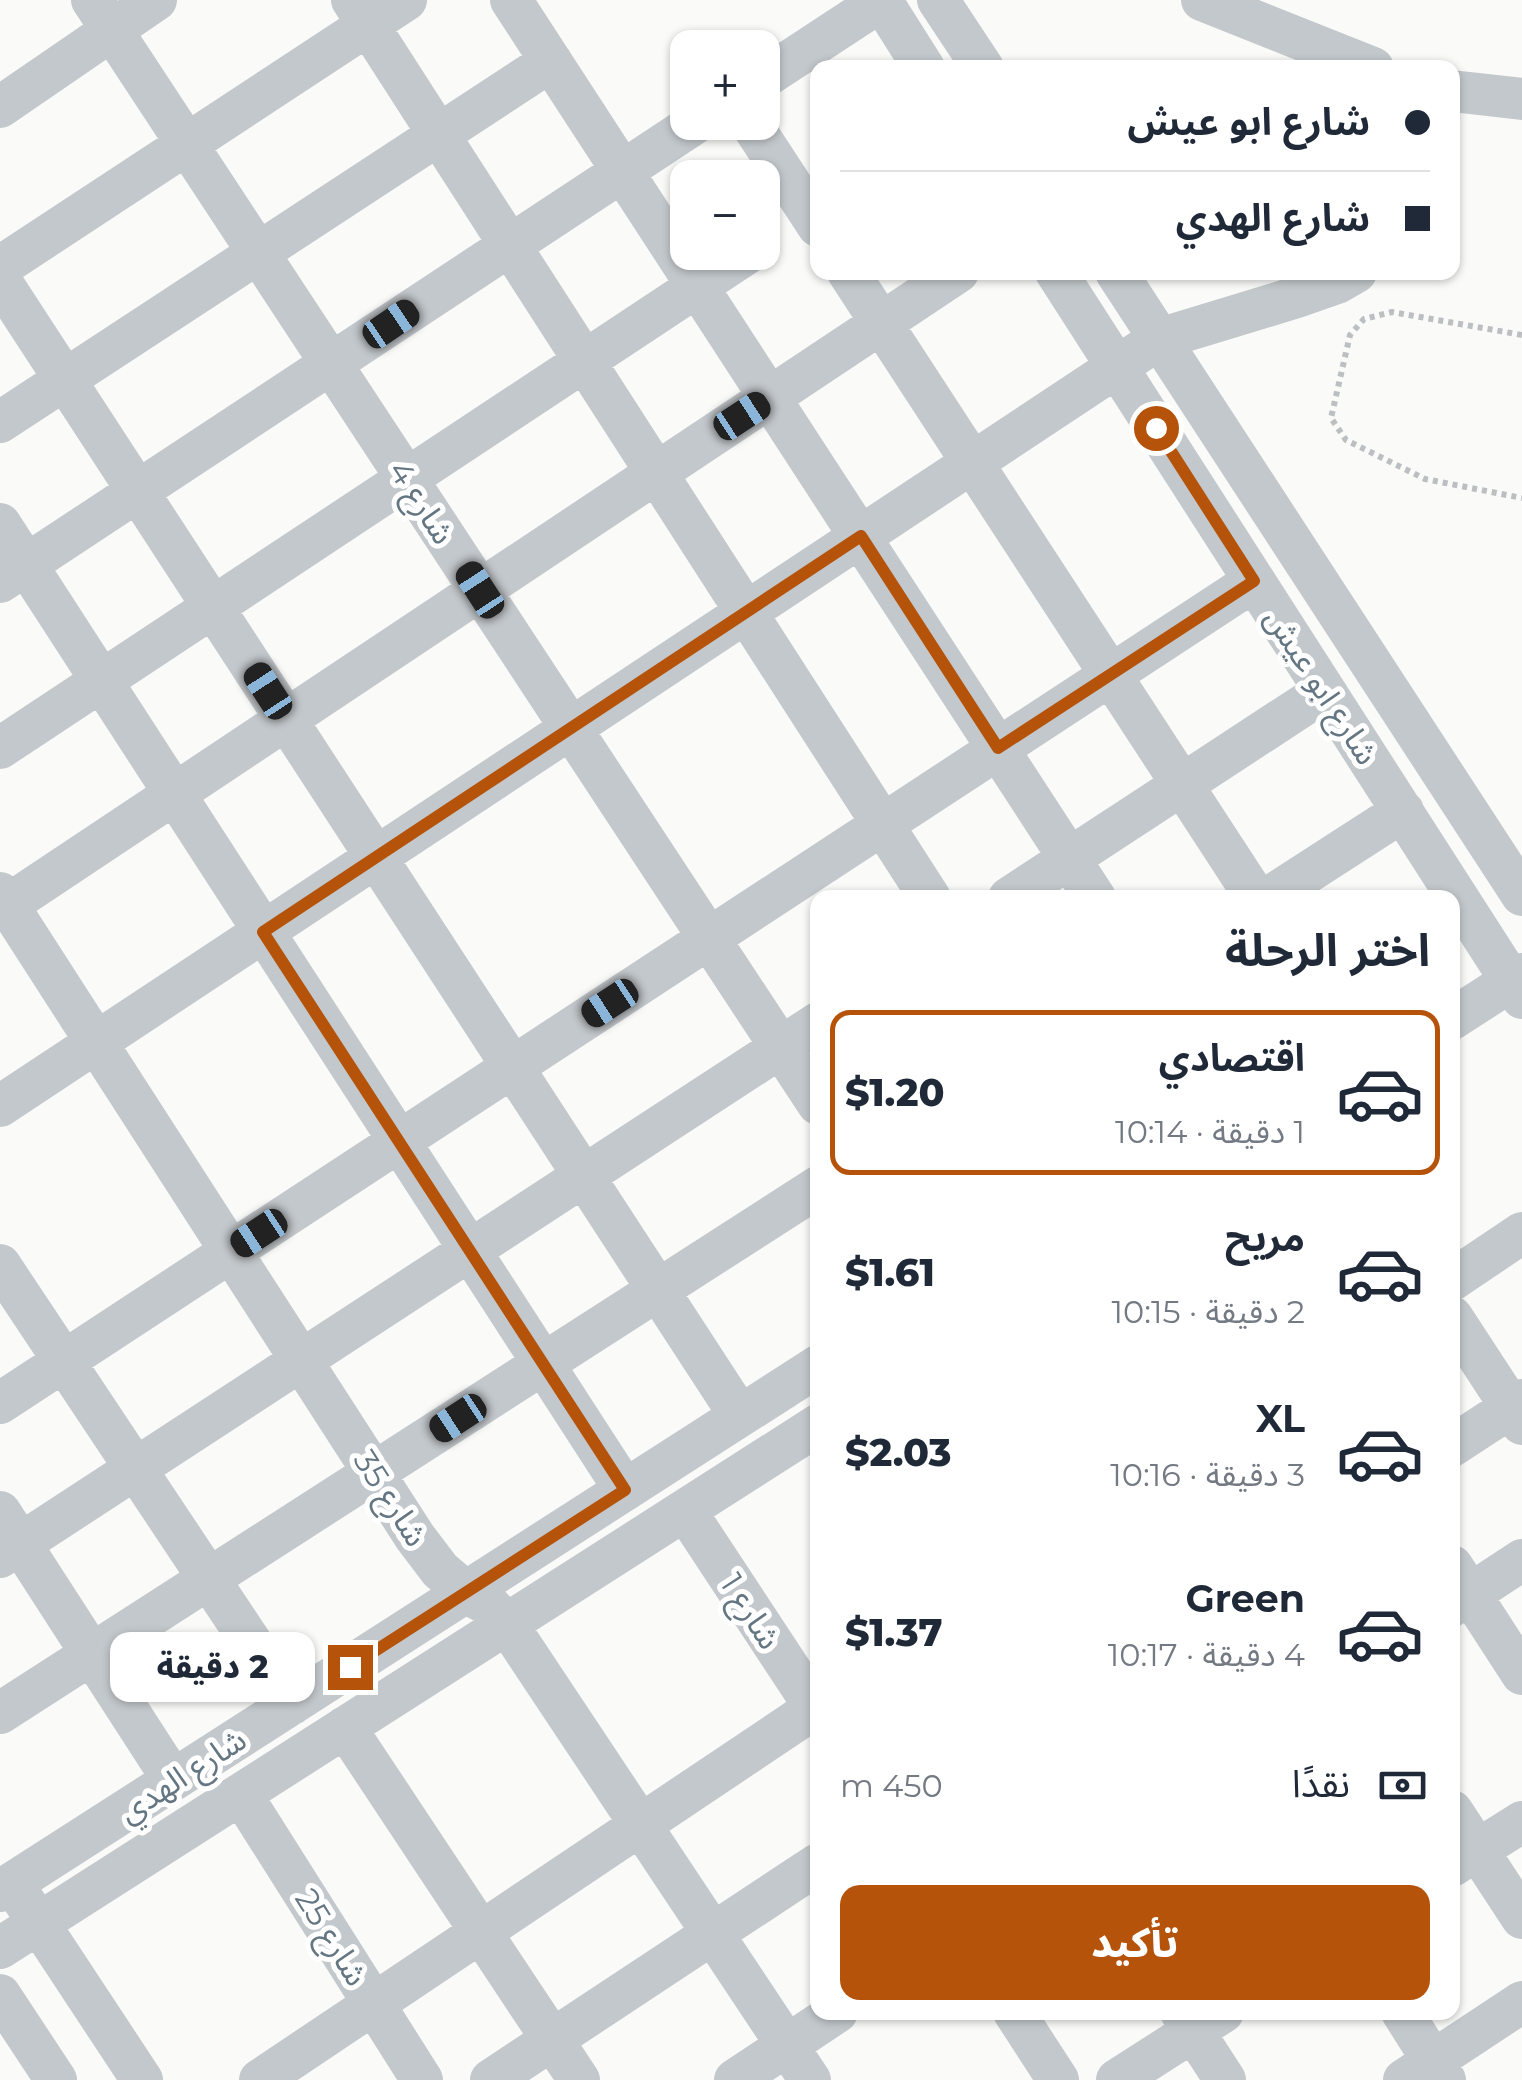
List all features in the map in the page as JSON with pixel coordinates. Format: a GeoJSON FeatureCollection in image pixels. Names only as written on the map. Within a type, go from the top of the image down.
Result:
{"type":"FeatureCollection","features":[{"type":"Feature","properties":{"kind":"street"},"geometry":{"type":"LineString","coordinates":[[0,107],[102,15],[156,0]]}},
{"type":"Feature","properties":{"kind":"street"},"geometry":{"type":"LineString","coordinates":[[0,267],[186,144],[360,12],[406,0]]}},
{"type":"Feature","properties":{"kind":"street"},"geometry":{"type":"LineString","coordinates":[[511,0],[1091,890]]}},
{"type":"Feature","properties":{"kind":"street"},"geometry":{"type":"LineString","coordinates":[[780,67],[881,0],[919,60]]}},
{"type":"Feature","properties":{"kind":"street"},"geometry":{"type":"LineString","coordinates":[[938,0],[977,60]]}},
{"type":"Feature","properties":{"kind":"street"},"geometry":{"type":"LineString","coordinates":[[1217,3],[1354,60]]}},
{"type":"Feature","properties":{"kind":"street"},"geometry":{"type":"LineString","coordinates":[[360,12],[925,890]]}},
{"type":"Feature","properties":{"kind":"street","name":"شارع 4"},"geometry":{"type":"LineString","coordinates":[[102,15],[810,1092]]}},
{"type":"Feature","properties":{"kind":"street"},"geometry":{"type":"LineString","coordinates":[[0,422],[551,61]]}},
{"type":"Feature","properties":{"kind":"street"},"geometry":{"type":"LineString","coordinates":[[1460,93],[1522,98]]}},
{"type":"Feature","properties":{"kind":"street"},"geometry":{"type":"LineString","coordinates":[[13,574],[670,140]]}},
{"type":"Feature","properties":{"kind":"street"},"geometry":{"type":"LineString","coordinates":[[763,140],[810,208]]}},
{"type":"Feature","properties":{"kind":"street"},"geometry":{"type":"LineString","coordinates":[[780,233],[810,218]]}},
{"type":"Feature","properties":{"kind":"street"},"geometry":{"type":"LineString","coordinates":[[0,748],[721,270]]}},
{"type":"Feature","properties":{"kind":"street"},"geometry":{"type":"LineString","coordinates":[[0,280],[740,1416]]}},
{"type":"Feature","properties":{"kind":"street"},"geometry":{"type":"LineString","coordinates":[[853,280],[1251,890]]}},
{"type":"Feature","properties":{"kind":"street"},"geometry":{"type":"LineString","coordinates":[[2,903],[174,794],[946,280]]}},
{"type":"Feature","properties":{"kind":"street","name":"شارع ابو عيش"},"geometry":{"type":"LineString","coordinates":[[1061,280],[1402,811],[1440,890]]}},
{"type":"Feature","properties":{"kind":"street","name":"شارع ابو عيش"},"geometry":{"type":"LineString","coordinates":[[1121,280],[1522,895]]}},
{"type":"Feature","properties":{"kind":"street"},"geometry":{"type":"LineString","coordinates":[[0,1106],[1160,338],[1341,280]]}},
{"type":"Feature","properties":{"kind":"street"},"geometry":{"type":"LineString","coordinates":[[0,524],[13,574],[101,681],[625,1490]]}},
{"type":"Feature","properties":{"kind":"street"},"geometry":{"type":"LineString","coordinates":[[0,1403],[1254,581]]}},
{"type":"Feature","properties":{"kind":"street"},"geometry":{"type":"LineString","coordinates":[[1021,890],[1325,691]]}},
{"type":"Feature","properties":{"kind":"street"},"geometry":{"type":"LineString","coordinates":[[1280,890],[1402,811]]}},
{"type":"Feature","properties":{"kind":"street","name":"شارع 35"},"geometry":{"type":"LineString","coordinates":[[2,903],[415,1537],[440,1570],[489,1606],[506,1624],[798,2063]]}},
{"type":"Feature","properties":{"kind":"street"},"geometry":{"type":"LineString","coordinates":[[1468,948],[1522,914]]}},
{"type":"Feature","properties":{"kind":"street","name":"شارع ابو عيش"},"geometry":{"type":"LineString","coordinates":[[1468,948],[1518,984]]}},
{"type":"Feature","properties":{"kind":"street"},"geometry":{"type":"LineString","coordinates":[[1460,1015],[1518,984]]}},
{"type":"Feature","properties":{"kind":"street"},"geometry":{"type":"LineString","coordinates":[[173,1780],[92,1654],[7,1538],[136,1468],[810,1027]]}},
{"type":"Feature","properties":{"kind":"street"},"geometry":{"type":"LineString","coordinates":[[0,1712],[810,1193]]}},
{"type":"Feature","properties":{"kind":"street"},"geometry":{"type":"LineString","coordinates":[[1460,1275],[1522,1233]]}},
{"type":"Feature","properties":{"kind":"street"},"geometry":{"type":"LineString","coordinates":[[0,1265],[292,1704]]}},
{"type":"Feature","properties":{"kind":"street"},"geometry":{"type":"LineString","coordinates":[[1460,1328],[1518,1410],[1460,1442]]}},
{"type":"Feature","properties":{"kind":"street","name":"شارع الهدي"},"geometry":{"type":"LineString","coordinates":[[4,1880],[173,1780],[810,1371]]}},
{"type":"Feature","properties":{"kind":"street","name":"شارع الهدي"},"geometry":{"type":"LineString","coordinates":[[0,1948],[686,1510],[810,1440]]}},
{"type":"Feature","properties":{"kind":"street","name":"شارع 1"},"geometry":{"type":"LineString","coordinates":[[686,1510],[810,1697]]}},
{"type":"Feature","properties":{"kind":"street"},"geometry":{"type":"LineString","coordinates":[[1460,1588],[1522,1560]]}},
{"type":"Feature","properties":{"kind":"street"},"geometry":{"type":"LineString","coordinates":[[1460,1592],[1522,1674]]}},
{"type":"Feature","properties":{"kind":"street"},"geometry":{"type":"LineString","coordinates":[[260,2080],[810,1713]]}},
{"type":"Feature","properties":{"kind":"street"},"geometry":{"type":"LineString","coordinates":[[345,1727],[579,2080]]}},
{"type":"Feature","properties":{"kind":"street","name":"شارع 25"},"geometry":{"type":"LineString","coordinates":[[241,1794],[422,2080]]}},
{"type":"Feature","properties":{"kind":"street"},"geometry":{"type":"LineString","coordinates":[[1522,1822],[1465,1858],[1522,1918]]}},
{"type":"Feature","properties":{"kind":"street"},"geometry":{"type":"LineString","coordinates":[[490,2080],[810,1869]]}},
{"type":"Feature","properties":{"kind":"street"},"geometry":{"type":"LineString","coordinates":[[4,1880],[38,1923],[142,2080]]}},
{"type":"Feature","properties":{"kind":"street"},"geometry":{"type":"LineString","coordinates":[[0,1995],[56,2080]]}},
{"type":"Feature","properties":{"kind":"street"},"geometry":{"type":"LineString","coordinates":[[1405,2020],[1427,2074],[1522,2002]]}},
{"type":"Feature","properties":{"kind":"street"},"geometry":{"type":"LineString","coordinates":[[735,2080],[798,2063],[831,2020]]}},
{"type":"Feature","properties":{"kind":"street"},"geometry":{"type":"LineString","coordinates":[[1019,2020],[1058,2080]]}},
{"type":"Feature","properties":{"kind":"street"},"geometry":{"type":"LineString","coordinates":[[1118,2080],[1198,2020]]}},
{"type":"Feature","properties":{"kind":"street"},"geometry":{"type":"LineString","coordinates":[[1199,2020],[1225,2080]]}},
{"type":"Feature","properties":{"kind":"path"},"geometry":{"type":"LineString","coordinates":[[1522,335],[1392,312],[1364,319],[1350,335],[1331,418],[1346,440],[1425,479],[1522,498]]}},
{"type":"Feature","properties":{"kind":"route"},"geometry":{"type":"LineString","coordinates":[[350,1667],[625,1490],[263,932],[861,536],[998,748],[1254,581],[1156,428]]}}]}
